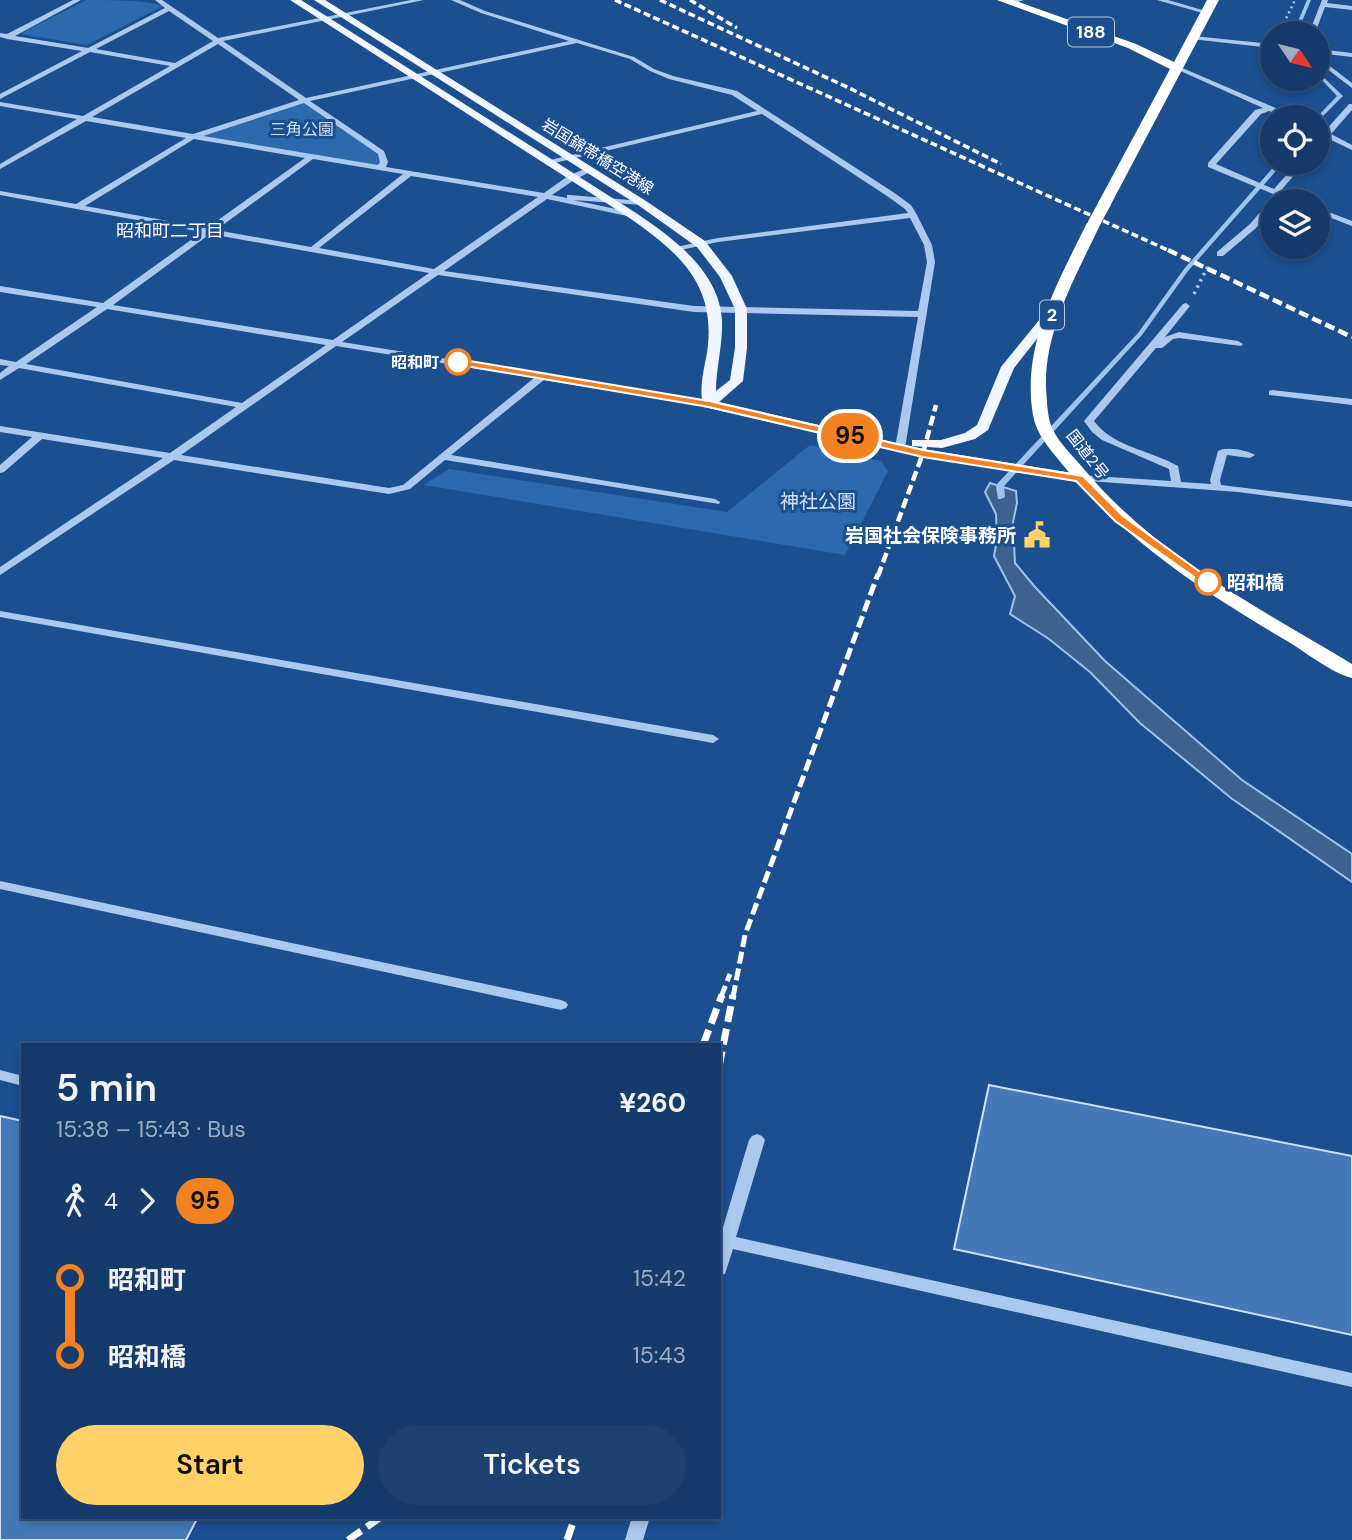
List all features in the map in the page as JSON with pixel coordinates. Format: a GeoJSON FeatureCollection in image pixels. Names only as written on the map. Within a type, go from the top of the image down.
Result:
{"type":"FeatureCollection","features":[{"type":"Feature","properties":{"kind":"highway","name":"国道2号"},"geometry":{"type":"LineString","coordinates":[[1213,0],[1094,223],[1053,312],[1041,351],[1038,386],[1045,429],[1079,478],[1119,519],[1189,570],[1352,672]]}},
{"type":"Feature","properties":{"kind":"highway","name":"188"},"geometry":{"type":"LineString","coordinates":[[1011,1],[1132,46],[1178,68]]}},
{"type":"Feature","properties":{"kind":"main road","name":"岩国錦帯橋空港線"},"geometry":{"type":"LineString","coordinates":[[295,0],[632,215],[679,249],[709,290],[715,310],[715,338],[708,376],[709,404]]}},
{"type":"Feature","properties":{"kind":"main road","name":"岩国錦帯橋空港線"},"geometry":{"type":"LineString","coordinates":[[319,0],[642,203],[701,244],[726,276],[741,309],[741,348],[736,381],[709,404]]}},
{"type":"Feature","properties":{"kind":"main road"},"geometry":{"type":"LineString","coordinates":[[901,444],[942,444],[970,436],[983,428],[1008,367],[1053,312]]}},
{"type":"Feature","properties":{"kind":"main road"},"geometry":{"type":"LineString","coordinates":[[709,404],[993,464],[1079,478]]}},
{"type":"Feature","properties":{"kind":"street"},"geometry":{"type":"LineString","coordinates":[[3,37],[78,0]]}},
{"type":"Feature","properties":{"kind":"street"},"geometry":{"type":"LineString","coordinates":[[159,0],[381,153],[384,162],[381,168]]}},
{"type":"Feature","properties":{"kind":"street"},"geometry":{"type":"LineString","coordinates":[[0,166],[220,40],[421,0]]}},
{"type":"Feature","properties":{"kind":"street"},"geometry":{"type":"LineString","coordinates":[[454,0],[483,12],[632,58],[671,78],[734,93],[908,207],[928,245],[931,262],[901,444]]}},
{"type":"Feature","properties":{"kind":"street"},"geometry":{"type":"LineString","coordinates":[[1160,0],[1206,12]]}},
{"type":"Feature","properties":{"kind":"street"},"geometry":{"type":"LineString","coordinates":[[1317,21],[1324,3],[1352,8]]}},
{"type":"Feature","properties":{"kind":"street"},"geometry":{"type":"LineString","coordinates":[[0,97],[170,8]]}},
{"type":"Feature","properties":{"kind":"street"},"geometry":{"type":"LineString","coordinates":[[3,37],[176,65]]}},
{"type":"Feature","properties":{"kind":"street"},"geometry":{"type":"LineString","coordinates":[[1193,38],[1260,45]]}},
{"type":"Feature","properties":{"kind":"street"},"geometry":{"type":"LineString","coordinates":[[78,207],[192,137],[306,100],[579,40]]}},
{"type":"Feature","properties":{"kind":"street"},"geometry":{"type":"LineString","coordinates":[[1330,52],[1352,55]]}},
{"type":"Feature","properties":{"kind":"street"},"geometry":{"type":"LineString","coordinates":[[1178,68],[1261,105]]}},
{"type":"Feature","properties":{"kind":"street"},"geometry":{"type":"LineString","coordinates":[[1330,69],[1352,86]]}},
{"type":"Feature","properties":{"kind":"street"},"geometry":{"type":"LineString","coordinates":[[0,104],[546,196],[632,215]]}},
{"type":"Feature","properties":{"kind":"street"},"geometry":{"type":"LineString","coordinates":[[1330,129],[1336,126],[1352,106]]}},
{"type":"Feature","properties":{"kind":"street"},"geometry":{"type":"LineString","coordinates":[[1260,111],[1210,165],[1265,189]]}},
{"type":"Feature","properties":{"kind":"street"},"geometry":{"type":"LineString","coordinates":[[549,163],[762,112]]}},
{"type":"Feature","properties":{"kind":"street"},"geometry":{"type":"LineString","coordinates":[[1330,136],[1352,148]]}},
{"type":"Feature","properties":{"kind":"street"},"geometry":{"type":"LineString","coordinates":[[0,377],[105,306],[312,156]]}},
{"type":"Feature","properties":{"kind":"street"},"geometry":{"type":"LineString","coordinates":[[0,572],[174,455],[571,178],[587,170]]}},
{"type":"Feature","properties":{"kind":"street"},"geometry":{"type":"LineString","coordinates":[[312,250],[410,173]]}},
{"type":"Feature","properties":{"kind":"street"},"geometry":{"type":"LineString","coordinates":[[0,193],[435,272],[634,302],[715,310],[923,314]]}},
{"type":"Feature","properties":{"kind":"street"},"geometry":{"type":"LineString","coordinates":[[546,196],[642,203]]}},
{"type":"Feature","properties":{"kind":"street"},"geometry":{"type":"LineString","coordinates":[[679,249],[913,215]]}},
{"type":"Feature","properties":{"kind":"street"},"geometry":{"type":"LineString","coordinates":[[1330,215],[1352,224]]}},
{"type":"Feature","properties":{"kind":"street"},"geometry":{"type":"LineString","coordinates":[[1220,254],[1260,217]]}},
{"type":"Feature","properties":{"kind":"street"},"geometry":{"type":"LineString","coordinates":[[0,289],[709,404]]}},
{"type":"Feature","properties":{"kind":"street"},"geometry":{"type":"LineString","coordinates":[[1176,484],[1174,468],[1160,458],[1104,439],[1093,430],[1088,421],[1186,306]]}},
{"type":"Feature","properties":{"kind":"street"},"geometry":{"type":"LineString","coordinates":[[1147,353],[1151,353],[1170,337],[1179,335],[1238,344]]}},
{"type":"Feature","properties":{"kind":"street"},"geometry":{"type":"LineString","coordinates":[[0,362],[244,406]]}},
{"type":"Feature","properties":{"kind":"street"},"geometry":{"type":"LineString","coordinates":[[0,429],[389,491],[406,487],[543,376]]}},
{"type":"Feature","properties":{"kind":"street"},"geometry":{"type":"LineString","coordinates":[[1272,393],[1352,402]]}},
{"type":"Feature","properties":{"kind":"street"},"geometry":{"type":"LineString","coordinates":[[0,470],[40,435]]}},
{"type":"Feature","properties":{"kind":"street"},"geometry":{"type":"LineString","coordinates":[[1217,488],[1215,480],[1223,452],[1250,455]]}},
{"type":"Feature","properties":{"kind":"street"},"geometry":{"type":"LineString","coordinates":[[443,457],[715,502]]}},
{"type":"Feature","properties":{"kind":"street"},"geometry":{"type":"LineString","coordinates":[[1079,478],[1176,484],[1352,504]]}},
{"type":"Feature","properties":{"kind":"street"},"geometry":{"type":"LineString","coordinates":[[0,614],[713,738]]}},
{"type":"Feature","properties":{"kind":"street"},"geometry":{"type":"LineString","coordinates":[[0,885],[561,1005]]}},
{"type":"Feature","properties":{"kind":"street"},"geometry":{"type":"LineString","coordinates":[[0,1075],[21,1080]]}},
{"type":"Feature","properties":{"kind":"street"},"geometry":{"type":"LineString","coordinates":[[757,1140],[723,1241],[1352,1380]]}},
{"type":"Feature","properties":{"kind":"street"},"geometry":{"type":"LineString","coordinates":[[634,1540],[640,1519]]}},
{"type":"Feature","properties":{"kind":"path"},"geometry":{"type":"LineString","coordinates":[[1285,21],[1295,0]]}},
{"type":"Feature","properties":{"kind":"path"},"geometry":{"type":"LineString","coordinates":[[1186,306],[1206,268],[1220,254]]}},
{"type":"Feature","properties":{"kind":"green space"},"geometry":{"type":"Polygon","coordinates":[[[86,0],[138,1],[163,6],[87,45],[20,34],[86,0]]]}},
{"type":"Feature","properties":{"kind":"green space","name":"三角公園"},"geometry":{"type":"Polygon","coordinates":[[[306,100],[381,153],[384,162],[377,167],[192,137],[306,100]]]}},
{"type":"Feature","properties":{"kind":"green space","name":"神社公園"},"geometry":{"type":"Polygon","coordinates":[[[810,445],[881,461],[888,471],[845,555],[424,485],[449,469],[727,512],[810,445]]]}},
{"type":"Feature","properties":{"kind":"shaded area"},"geometry":{"type":"Polygon","coordinates":[[[990,483],[1016,491],[1017,503],[1013,522],[1015,563],[1035,587],[1105,661],[1242,780],[1352,854],[1352,882],[1231,798],[1140,723],[1090,672],[1049,639],[1010,614],[1015,596],[994,556],[997,540],[996,514],[985,492],[990,483]]]}},
{"type":"Feature","properties":{"kind":"building"},"geometry":{"type":"Polygon","coordinates":[[[989,1085],[1352,1156],[1352,1335],[954,1249],[989,1085]]]}},
{"type":"Feature","properties":{"kind":"building"},"geometry":{"type":"Polygon","coordinates":[[[0,1116],[21,1121],[21,1519],[197,1519],[186,1540],[0,1540],[0,1116]]]}},
{"type":"Feature","properties":{"kind":"waterway"},"geometry":{"type":"LineString","coordinates":[[1300,21],[1309,0]]}},
{"type":"Feature","properties":{"kind":"waterway"},"geometry":{"type":"LineString","coordinates":[[1330,86],[1340,96],[1330,106]]}},
{"type":"Feature","properties":{"kind":"waterway"},"geometry":{"type":"LineString","coordinates":[[1001,497],[1000,486],[1140,334],[1186,270],[1269,175]]}},
{"type":"Feature","properties":{"kind":"railway"},"geometry":{"type":"LineString","coordinates":[[615,0],[1172,252]]}},
{"type":"Feature","properties":{"kind":"railway"},"geometry":{"type":"LineString","coordinates":[[660,0],[849,88],[1001,164]]}},
{"type":"Feature","properties":{"kind":"railway"},"geometry":{"type":"LineString","coordinates":[[690,0],[737,28]]}},
{"type":"Feature","properties":{"kind":"railway"},"geometry":{"type":"LineString","coordinates":[[1168,250],[1352,337]]}},
{"type":"Feature","properties":{"kind":"railway"},"geometry":{"type":"LineString","coordinates":[[878,576],[923,453],[936,405]]}},
{"type":"Feature","properties":{"kind":"railway"},"geometry":{"type":"LineString","coordinates":[[733,997],[745,935],[878,574]]}},
{"type":"Feature","properties":{"kind":"railway"},"geometry":{"type":"LineString","coordinates":[[721,997],[730,974]]}},
{"type":"Feature","properties":{"kind":"railway"},"geometry":{"type":"LineString","coordinates":[[704,1043],[722,995]]}},
{"type":"Feature","properties":{"kind":"railway"},"geometry":{"type":"LineString","coordinates":[[721,1057],[733,995]]}},
{"type":"Feature","properties":{"kind":"railway"},"geometry":{"type":"LineString","coordinates":[[348,1540],[378,1519]]}},
{"type":"Feature","properties":{"kind":"railway"},"geometry":{"type":"LineString","coordinates":[[567,1540],[574,1519]]}},
{"type":"Feature","properties":{"kind":"bus line","name":"95"},"geometry":{"type":"LineString","coordinates":[[458,362],[709,404],[923,453],[1079,478],[1119,519],[1208,582]]}},
{"type":"Feature","properties":{"kind":"place","name":"昭和町"},"geometry":{"type":"Point","coordinates":[458,362]}},
{"type":"Feature","properties":{"kind":"place","name":"岩国社会保険事務所"},"geometry":{"type":"Point","coordinates":[1037,535]}},
{"type":"Feature","properties":{"kind":"place","name":"昭和橋"},"geometry":{"type":"Point","coordinates":[1208,582]}},
{"type":"Feature","properties":{"kind":"district","name":"昭和町二丁目"},"geometry":{"type":"Point","coordinates":[170,231]}}]}
